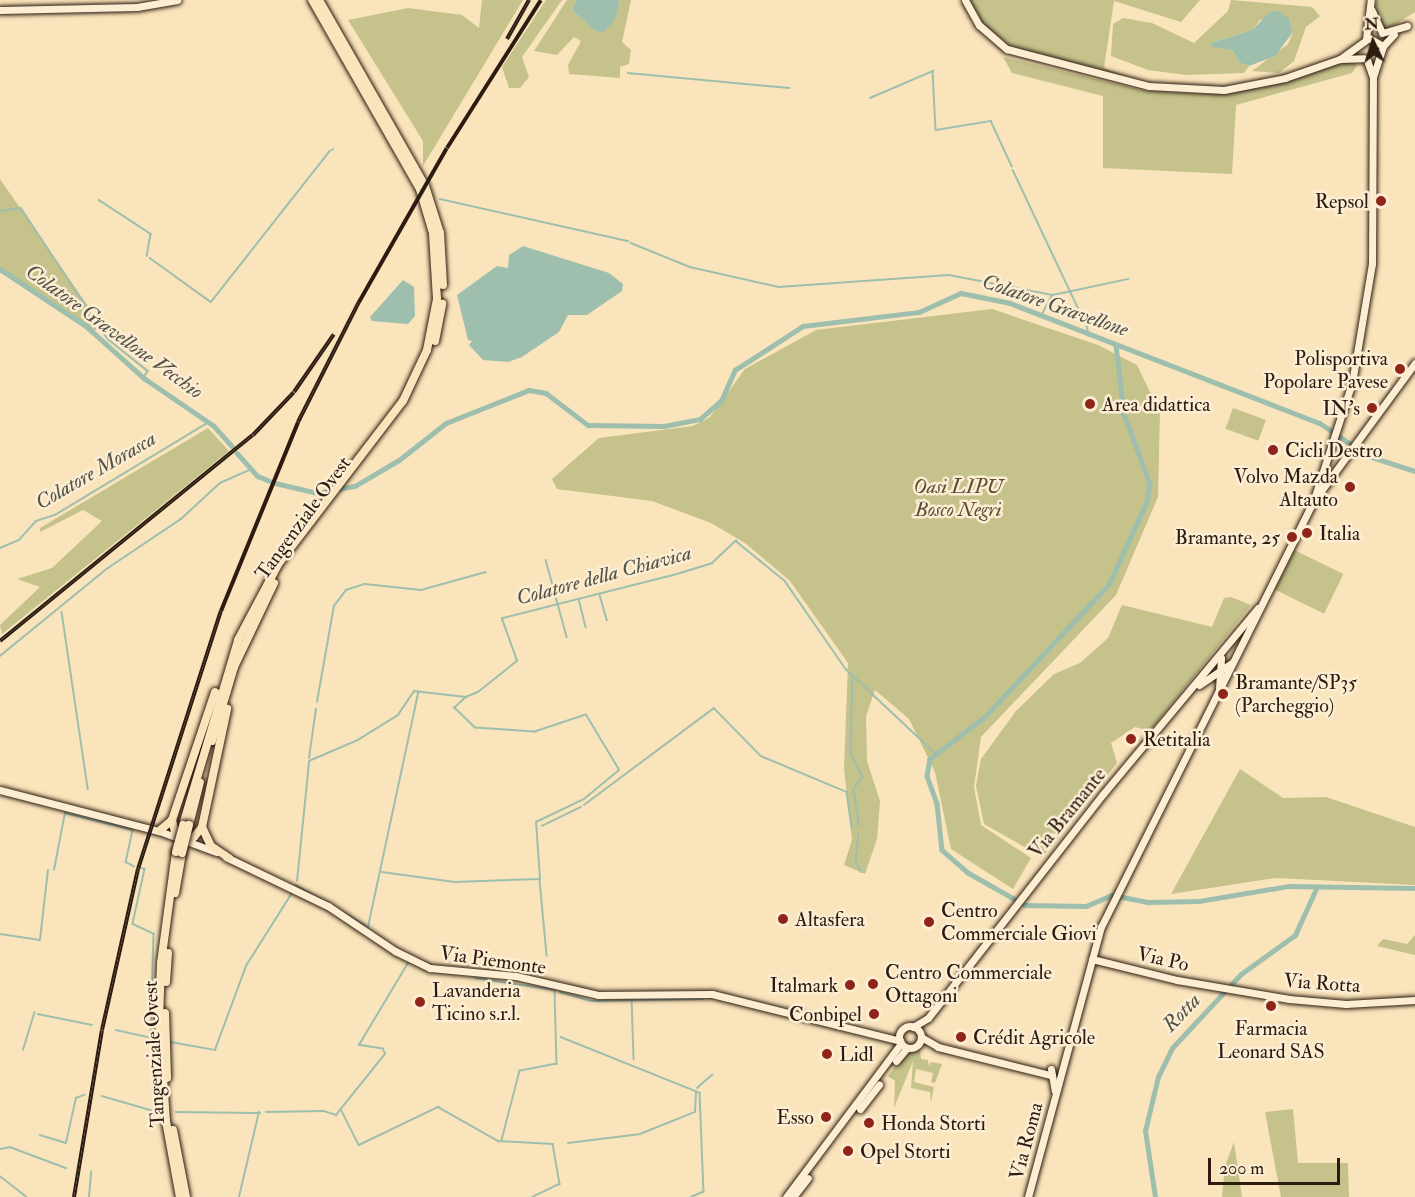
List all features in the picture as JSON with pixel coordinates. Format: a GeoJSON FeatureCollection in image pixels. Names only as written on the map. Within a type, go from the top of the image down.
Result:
{"type":"FeatureCollection","features":[{"type":"Feature","properties":{"kind":"highway","name":"Tangenziale Ovest"},"geometry":{"type":"LineString","coordinates":[[312,0],[417,183],[429,216],[437,263],[437,298],[420,367],[403,401],[350,475]]}},
{"type":"Feature","properties":{"kind":"highway","name":"Tangenziale Ovest"},"geometry":{"type":"LineString","coordinates":[[186,1197],[171,1120],[163,1040],[161,963],[179,853],[186,825],[242,640],[279,563],[395,421],[425,369],[440,318],[444,265],[425,186],[319,0]]}},
{"type":"Feature","properties":{"kind":"highway"},"geometry":{"type":"LineString","coordinates":[[159,831],[172,820],[242,640]]}},
{"type":"Feature","properties":{"kind":"highway"},"geometry":{"type":"LineString","coordinates":[[172,820],[180,838],[194,837],[202,827],[242,640]]}},
{"type":"Feature","properties":{"kind":"highway"},"geometry":{"type":"LineString","coordinates":[[202,827],[211,846],[229,858]]}},
{"type":"Feature","properties":{"kind":"highway"},"geometry":{"type":"LineString","coordinates":[[163,1040],[168,1131],[180,1197]]}},
{"type":"Feature","properties":{"kind":"street"},"geometry":{"type":"LineString","coordinates":[[0,10],[145,7],[177,0]]}},
{"type":"Feature","properties":{"kind":"street"},"geometry":{"type":"LineString","coordinates":[[965,0],[995,41],[1022,56],[1149,86],[1224,90],[1285,78],[1340,59],[1363,42],[1379,42],[1415,20]]}},
{"type":"Feature","properties":{"kind":"street"},"geometry":{"type":"LineString","coordinates":[[1371,0],[1371,23],[1379,42],[1373,77]]}},
{"type":"Feature","properties":{"kind":"street"},"geometry":{"type":"LineString","coordinates":[[1371,9],[1382,33],[1407,26]]}},
{"type":"Feature","properties":{"kind":"street"},"geometry":{"type":"LineString","coordinates":[[1371,23],[1363,42],[1365,59],[1373,77]]}},
{"type":"Feature","properties":{"kind":"street"},"geometry":{"type":"LineString","coordinates":[[1340,59],[1377,60]]}},
{"type":"Feature","properties":{"kind":"street","name":"Via Bramante"},"geometry":{"type":"LineString","coordinates":[[1092,958],[1112,904],[1313,502],[1339,431],[1354,377],[1372,264],[1373,77]]}},
{"type":"Feature","properties":{"kind":"street","name":"Via Bramante"},"geometry":{"type":"LineString","coordinates":[[1313,502],[1415,363]]}},
{"type":"Feature","properties":{"kind":"street"},"geometry":{"type":"LineString","coordinates":[[1330,455],[1348,457]]}},
{"type":"Feature","properties":{"kind":"street","name":"Via Bramante"},"geometry":{"type":"LineString","coordinates":[[928,1018],[1020,897],[1230,644],[1267,596]]}},
{"type":"Feature","properties":{"kind":"street","name":"Via Bramante"},"geometry":{"type":"LineString","coordinates":[[1214,702],[1220,659],[1230,644]]}},
{"type":"Feature","properties":{"kind":"street","name":"Via Bramante"},"geometry":{"type":"LineString","coordinates":[[1193,688],[1219,673],[1237,657]]}},
{"type":"Feature","properties":{"kind":"street","name":"Via Piemonte"},"geometry":{"type":"LineString","coordinates":[[0,790],[159,831],[229,858],[328,906],[408,959],[430,968],[516,976],[598,995],[712,994],[882,1035],[903,1044]]}},
{"type":"Feature","properties":{"kind":"street"},"geometry":{"type":"LineString","coordinates":[[903,1044],[938,1047],[1054,1073],[1065,1059],[1092,958]]}},
{"type":"Feature","properties":{"kind":"street","name":"Via Po"},"geometry":{"type":"LineString","coordinates":[[1092,958],[1227,989]]}},
{"type":"Feature","properties":{"kind":"street","name":"Via Rotta"},"geometry":{"type":"LineString","coordinates":[[1227,989],[1332,1003],[1415,1000]]}},
{"type":"Feature","properties":{"kind":"street"},"geometry":{"type":"LineString","coordinates":[[917,1046],[928,1018]]}},
{"type":"Feature","properties":{"kind":"street","name":"Via Piemonte"},"geometry":{"type":"LineString","coordinates":[[882,1035],[913,1027],[928,1018]]}},
{"type":"Feature","properties":{"kind":"street"},"geometry":{"type":"LineString","coordinates":[[913,1027],[938,1047]]}},
{"type":"Feature","properties":{"kind":"street"},"geometry":{"type":"LineString","coordinates":[[793,1197],[903,1044],[903,1030]]}},
{"type":"Feature","properties":{"kind":"street"},"geometry":{"type":"LineString","coordinates":[[786,1197],[903,1044]]}},
{"type":"Feature","properties":{"kind":"street","name":"Via Roma"},"geometry":{"type":"LineString","coordinates":[[1028,1197],[1055,1093],[1054,1073]]}},
{"type":"Feature","properties":{"kind":"green space"},"geometry":{"type":"Polygon","coordinates":[[[482,0],[523,0],[423,166],[423,141],[348,20],[408,8],[462,15],[479,28],[482,0]]]}},
{"type":"Feature","properties":{"kind":"green space"},"geometry":{"type":"Polygon","coordinates":[[[546,0],[562,0],[522,57],[529,77],[520,88],[509,88],[502,67],[546,0]]]}},
{"type":"Feature","properties":{"kind":"green space"},"geometry":{"type":"Polygon","coordinates":[[[567,0],[577,0],[572,10],[594,30],[616,18],[620,0],[631,0],[622,42],[631,50],[629,64],[620,67],[620,78],[569,74],[568,65],[581,41],[574,37],[557,55],[534,51],[567,0]]]}},
{"type":"Feature","properties":{"kind":"green space"},"geometry":{"type":"Polygon","coordinates":[[[968,0],[1200,0],[1181,22],[1114,1],[1104,68],[1139,81],[1018,51],[982,24],[968,0]]]}},
{"type":"Feature","properties":{"kind":"green space"},"geometry":{"type":"Polygon","coordinates":[[[1231,0],[1312,7],[1320,16],[1306,27],[1294,61],[1279,73],[1252,71],[1288,44],[1293,32],[1289,19],[1260,20],[1252,30],[1211,43],[1232,50],[1240,63],[1249,66],[1244,73],[1186,75],[1148,70],[1111,56],[1113,24],[1123,18],[1152,23],[1194,43],[1228,11],[1231,0]]]}},
{"type":"Feature","properties":{"kind":"green space"},"geometry":{"type":"Polygon","coordinates":[[[1376,0],[1415,0],[1415,12],[1386,30],[1377,18],[1376,0]]]}},
{"type":"Feature","properties":{"kind":"green space"},"geometry":{"type":"Polygon","coordinates":[[[1003,57],[1145,91],[1207,94],[1277,84],[1347,60],[1357,65],[1352,73],[1236,105],[1232,174],[1103,168],[1103,96],[1012,73],[1003,57]]]}},
{"type":"Feature","properties":{"kind":"green space"},"geometry":{"type":"Polygon","coordinates":[[[0,179],[99,322],[97,330],[88,331],[49,299],[0,270],[0,179]]]}},
{"type":"Feature","properties":{"kind":"green space","name":"Oasi LIPU Bosco Negri"},"geometry":{"type":"Polygon","coordinates":[[[992,309],[1098,345],[1137,365],[1160,413],[1158,497],[1116,595],[981,737],[974,787],[981,825],[1031,858],[1013,889],[951,849],[935,772],[909,719],[875,690],[866,716],[867,761],[880,801],[877,839],[865,874],[844,865],[852,840],[844,769],[848,663],[790,581],[745,543],[711,523],[652,501],[557,489],[552,479],[599,438],[693,426],[710,417],[745,369],[816,330],[992,309]]]}},
{"type":"Feature","properties":{"kind":"green space"},"geometry":{"type":"Polygon","coordinates":[[[1233,408],[1266,420],[1258,441],[1225,429],[1233,408]]]}},
{"type":"Feature","properties":{"kind":"green space"},"geometry":{"type":"Polygon","coordinates":[[[208,428],[229,451],[2,634],[0,625],[40,587],[17,579],[52,568],[102,521],[83,510],[40,532],[40,528],[208,428]]]}},
{"type":"Feature","properties":{"kind":"green space"},"geometry":{"type":"Polygon","coordinates":[[[1294,550],[1343,574],[1324,614],[1275,590],[1294,550]]]}},
{"type":"Feature","properties":{"kind":"green space"},"geometry":{"type":"Polygon","coordinates":[[[1231,597],[1251,605],[1150,731],[1135,727],[1111,743],[1117,763],[1042,857],[984,824],[976,786],[981,759],[1016,711],[1054,674],[1080,663],[1108,638],[1122,605],[1212,627],[1224,598],[1231,597]]]}},
{"type":"Feature","properties":{"kind":"green space"},"geometry":{"type":"Polygon","coordinates":[[[1240,769],[1283,798],[1326,797],[1415,827],[1415,885],[1276,878],[1171,894],[1240,769]]]}},
{"type":"Feature","properties":{"kind":"green space"},"geometry":{"type":"Polygon","coordinates":[[[1415,935],[1415,955],[1377,946],[1383,939],[1407,944],[1415,935]]]}},
{"type":"Feature","properties":{"kind":"green space"},"geometry":{"type":"Polygon","coordinates":[[[920,1048],[921,1059],[928,1060],[929,1066],[931,1062],[942,1064],[935,1083],[931,1082],[933,1073],[916,1069],[914,1082],[934,1087],[931,1102],[930,1092],[911,1088],[913,1061],[894,1108],[895,1081],[888,1076],[903,1056],[920,1048]]]}},
{"type":"Feature","properties":{"kind":"green space"},"geometry":{"type":"Polygon","coordinates":[[[1293,1109],[1298,1163],[1348,1163],[1349,1197],[1281,1197],[1265,1112],[1293,1109]]]}},
{"type":"Feature","properties":{"kind":"green space"},"geometry":{"type":"Polygon","coordinates":[[[1234,1142],[1242,1197],[1222,1197],[1225,1166],[1234,1142]]]}},
{"type":"Feature","properties":{"kind":"shaded area"},"geometry":{"type":"Polygon","coordinates":[[[577,0],[620,0],[616,18],[604,32],[594,30],[572,10],[577,0]]]}},
{"type":"Feature","properties":{"kind":"shaded area"},"geometry":{"type":"Polygon","coordinates":[[[1279,11],[1289,19],[1293,32],[1275,56],[1249,66],[1240,63],[1232,50],[1212,47],[1211,43],[1252,30],[1270,12],[1279,11]]]}},
{"type":"Feature","properties":{"kind":"shaded area"},"geometry":{"type":"Polygon","coordinates":[[[523,246],[609,273],[623,284],[622,291],[587,315],[568,315],[559,332],[522,357],[508,362],[483,360],[469,345],[472,341],[468,340],[457,295],[497,266],[508,268],[509,255],[523,246]]]}},
{"type":"Feature","properties":{"kind":"shaded area"},"geometry":{"type":"Polygon","coordinates":[[[403,280],[414,287],[415,316],[408,324],[372,321],[370,317],[403,280]]]}},
{"type":"Feature","properties":{"kind":"waterway"},"geometry":{"type":"LineString","coordinates":[[870,98],[933,71],[936,130],[991,121],[1012,166]]}},
{"type":"Feature","properties":{"kind":"waterway"},"geometry":{"type":"LineString","coordinates":[[628,73],[789,88]]}},
{"type":"Feature","properties":{"kind":"waterway"},"geometry":{"type":"LineString","coordinates":[[150,258],[211,302],[330,151]]}},
{"type":"Feature","properties":{"kind":"waterway"},"geometry":{"type":"LineString","coordinates":[[1013,170],[1085,322]]}},
{"type":"Feature","properties":{"kind":"waterway"},"geometry":{"type":"LineString","coordinates":[[440,199],[628,241]]}},
{"type":"Feature","properties":{"kind":"waterway"},"geometry":{"type":"LineString","coordinates":[[99,200],[151,234],[147,256]]}},
{"type":"Feature","properties":{"kind":"waterway"},"geometry":{"type":"LineString","coordinates":[[0,211],[21,208],[108,339],[148,371],[144,378]]}},
{"type":"Feature","properties":{"kind":"waterway"},"geometry":{"type":"LineString","coordinates":[[631,243],[690,267],[779,287],[949,275],[1053,295],[1128,279]]}},
{"type":"Feature","properties":{"kind":"waterway","name":"Colatore Gravellone Vecchio"},"geometry":{"type":"LineString","coordinates":[[0,269],[86,326],[144,378],[214,426],[232,446]]}},
{"type":"Feature","properties":{"kind":"waterway","name":"Colatore Gravellone"},"geometry":{"type":"LineString","coordinates":[[275,483],[318,493],[355,486],[399,460],[446,423],[529,390],[546,393],[588,425],[664,426],[700,419],[721,401],[735,370],[803,326],[919,312],[961,293],[1010,303],[1320,423],[1368,456],[1415,471]]}},
{"type":"Feature","properties":{"kind":"waterway"},"geometry":{"type":"LineString","coordinates":[[1041,316],[1052,295]]}},
{"type":"Feature","properties":{"kind":"waterway","name":"Colatore Gravellone"},"geometry":{"type":"LineString","coordinates":[[1087,326],[1089,335]]}},
{"type":"Feature","properties":{"kind":"waterway","name":"Colatore Gravellone Vecchio"},"geometry":{"type":"LineString","coordinates":[[1116,345],[1124,414],[1150,484],[1147,502],[1109,585],[984,718],[930,759],[927,776],[937,804],[942,850],[967,872],[1025,905],[1086,906],[1112,895],[1147,902],[1199,901],[1289,886],[1415,888]]}},
{"type":"Feature","properties":{"kind":"waterway","name":"Colatore Morasca"},"geometry":{"type":"LineString","coordinates":[[0,548],[19,540],[36,521],[55,515],[209,422]]}},
{"type":"Feature","properties":{"kind":"waterway","name":"Colatore Gravellone"},"geometry":{"type":"LineString","coordinates":[[237,453],[258,476],[270,481]]}},
{"type":"Feature","properties":{"kind":"waterway"},"geometry":{"type":"LineString","coordinates":[[0,656],[108,568],[181,519],[220,483],[252,469]]}},
{"type":"Feature","properties":{"kind":"waterway","name":"Colatore della Chiavica"},"geometry":{"type":"LineString","coordinates":[[503,618],[712,563],[736,541],[785,581],[846,669],[935,753]]}},
{"type":"Feature","properties":{"kind":"waterway"},"geometry":{"type":"LineString","coordinates":[[546,560],[567,637]]}},
{"type":"Feature","properties":{"kind":"waterway"},"geometry":{"type":"LineString","coordinates":[[317,702],[334,606],[346,590],[365,584],[421,590],[486,572]]}},
{"type":"Feature","properties":{"kind":"waterway"},"geometry":{"type":"LineString","coordinates":[[600,595],[607,620]]}},
{"type":"Feature","properties":{"kind":"waterway"},"geometry":{"type":"LineString","coordinates":[[579,599],[586,627]]}},
{"type":"Feature","properties":{"kind":"waterway"},"geometry":{"type":"LineString","coordinates":[[62,612],[88,789]]}},
{"type":"Feature","properties":{"kind":"waterway","name":"Colatore della Chiavica"},"geometry":{"type":"LineString","coordinates":[[309,761],[358,740],[398,715],[414,691],[466,697],[478,692],[517,661],[502,619]]}},
{"type":"Feature","properties":{"kind":"waterway"},"geometry":{"type":"LineString","coordinates":[[853,675],[851,754],[863,777],[854,789],[859,826]]}},
{"type":"Feature","properties":{"kind":"waterway"},"geometry":{"type":"LineString","coordinates":[[368,927],[418,693]]}},
{"type":"Feature","properties":{"kind":"waterway"},"geometry":{"type":"LineString","coordinates":[[382,872],[454,882],[540,879],[536,822],[584,799],[619,770],[586,715],[535,732],[475,728],[454,708],[466,697]]}},
{"type":"Feature","properties":{"kind":"waterway"},"geometry":{"type":"LineString","coordinates":[[584,805],[714,708],[761,756],[847,792],[852,828]]}},
{"type":"Feature","properties":{"kind":"waterway"},"geometry":{"type":"LineString","coordinates":[[309,758],[316,709]]}},
{"type":"Feature","properties":{"kind":"waterway","name":"Colatore della Chiavica"},"geometry":{"type":"LineString","coordinates":[[297,881],[309,763]]}},
{"type":"Feature","properties":{"kind":"waterway"},"geometry":{"type":"LineString","coordinates":[[542,826],[581,807]]}},
{"type":"Feature","properties":{"kind":"waterway"},"geometry":{"type":"LineString","coordinates":[[54,870],[65,813],[133,830],[126,862],[134,866]]}},
{"type":"Feature","properties":{"kind":"waterway"},"geometry":{"type":"LineString","coordinates":[[859,834],[856,862],[861,872]]}},
{"type":"Feature","properties":{"kind":"waterway"},"geometry":{"type":"LineString","coordinates":[[141,868],[145,869],[133,924],[154,934],[151,1038]]}},
{"type":"Feature","properties":{"kind":"waterway"},"geometry":{"type":"LineString","coordinates":[[0,934],[40,940],[48,870]]}},
{"type":"Feature","properties":{"kind":"waterway"},"geometry":{"type":"LineString","coordinates":[[540,880],[547,956]]}},
{"type":"Feature","properties":{"kind":"waterway"},"geometry":{"type":"LineString","coordinates":[[296,885],[365,925]]}},
{"type":"Feature","properties":{"kind":"waterway","name":"Rotta"},"geometry":{"type":"LineString","coordinates":[[1155,1197],[1145,1131],[1158,1077],[1172,1048],[1241,974],[1295,935],[1316,889]]}},
{"type":"Feature","properties":{"kind":"waterway","name":"Colatore della Chiavica"},"geometry":{"type":"LineString","coordinates":[[171,1042],[215,1050],[246,966],[292,893]]}},
{"type":"Feature","properties":{"kind":"waterway"},"geometry":{"type":"LineString","coordinates":[[266,1112],[324,1111],[336,1115],[385,1054],[383,1049],[359,1045],[408,963]]}},
{"type":"Feature","properties":{"kind":"waterway"},"geometry":{"type":"LineString","coordinates":[[475,978],[555,990],[557,1064],[520,1071],[502,1140]]}},
{"type":"Feature","properties":{"kind":"waterway"},"geometry":{"type":"LineString","coordinates":[[560,992],[592,1001],[703,999]]}},
{"type":"Feature","properties":{"kind":"waterway"},"geometry":{"type":"LineString","coordinates":[[632,998],[634,1059]]}},
{"type":"Feature","properties":{"kind":"waterway","name":"Colatore della Chiavica"},"geometry":{"type":"LineString","coordinates":[[23,1050],[34,1013]]}},
{"type":"Feature","properties":{"kind":"waterway","name":"Colatore della Chiavica"},"geometry":{"type":"LineString","coordinates":[[38,1014],[92,1025]]}},
{"type":"Feature","properties":{"kind":"waterway","name":"Colatore della Chiavica"},"geometry":{"type":"LineString","coordinates":[[116,1030],[157,1039]]}},
{"type":"Feature","properties":{"kind":"waterway"},"geometry":{"type":"LineString","coordinates":[[561,1037],[700,1093],[704,1192],[692,1197]]}},
{"type":"Feature","properties":{"kind":"waterway"},"geometry":{"type":"LineString","coordinates":[[697,1088],[712,1075]]}},
{"type":"Feature","properties":{"kind":"waterway"},"geometry":{"type":"LineString","coordinates":[[568,1143],[640,1134],[695,1112],[696,1092]]}},
{"type":"Feature","properties":{"kind":"waterway"},"geometry":{"type":"LineString","coordinates":[[40,1135],[66,1143],[76,1098],[84,1095]]}},
{"type":"Feature","properties":{"kind":"waterway"},"geometry":{"type":"LineString","coordinates":[[102,1096],[157,1112]]}},
{"type":"Feature","properties":{"kind":"waterway"},"geometry":{"type":"LineString","coordinates":[[341,1109],[359,1145],[438,1107],[498,1141],[553,1144],[560,1184],[533,1197]]}},
{"type":"Feature","properties":{"kind":"waterway"},"geometry":{"type":"LineString","coordinates":[[176,1112],[260,1113]]}},
{"type":"Feature","properties":{"kind":"waterway"},"geometry":{"type":"LineString","coordinates":[[239,1197],[259,1112]]}},
{"type":"Feature","properties":{"kind":"waterway"},"geometry":{"type":"LineString","coordinates":[[0,1149],[10,1147],[66,1168]]}},
{"type":"Feature","properties":{"kind":"waterway"},"geometry":{"type":"LineString","coordinates":[[89,1197],[91,1172]]}},
{"type":"Feature","properties":{"kind":"waterway"},"geometry":{"type":"LineString","coordinates":[[0,1176],[27,1197]]}},
{"type":"Feature","properties":{"kind":"railway"},"geometry":{"type":"LineString","coordinates":[[507,39],[529,0]]}},
{"type":"Feature","properties":{"kind":"railway"},"geometry":{"type":"LineString","coordinates":[[74,1197],[102,1030],[138,869],[221,611],[298,422],[359,302],[447,148],[541,0]]}},
{"type":"Feature","properties":{"kind":"railway"},"geometry":{"type":"LineString","coordinates":[[0,641],[253,435],[294,392],[334,334]]}},
{"type":"Feature","properties":{"kind":"place","name":"Repsol"},"geometry":{"type":"Point","coordinates":[1381,201]}},
{"type":"Feature","properties":{"kind":"place","name":"Polisportiva Popolare Pavese"},"geometry":{"type":"Point","coordinates":[1400,369]}},
{"type":"Feature","properties":{"kind":"place","name":"Area didattica"},"geometry":{"type":"Point","coordinates":[1090,404]}},
{"type":"Feature","properties":{"kind":"place","name":"IN's"},"geometry":{"type":"Point","coordinates":[1372,408]}},
{"type":"Feature","properties":{"kind":"place","name":"Cicli Destro"},"geometry":{"type":"Point","coordinates":[1273,450]}},
{"type":"Feature","properties":{"kind":"place","name":"Volvo Mazda Altauto"},"geometry":{"type":"Point","coordinates":[1350,487]}},
{"type":"Feature","properties":{"kind":"place","name":"Italia"},"geometry":{"type":"Point","coordinates":[1307,533]}},
{"type":"Feature","properties":{"kind":"place","name":"Bramante, 25"},"geometry":{"type":"Point","coordinates":[1292,537]}},
{"type":"Feature","properties":{"kind":"place","name":"Bramante/SP35 (Parcheggio)"},"geometry":{"type":"Point","coordinates":[1223,694]}},
{"type":"Feature","properties":{"kind":"place","name":"Retitalia"},"geometry":{"type":"Point","coordinates":[1131,739]}},
{"type":"Feature","properties":{"kind":"place","name":"Altasfera"},"geometry":{"type":"Point","coordinates":[783,919]}},
{"type":"Feature","properties":{"kind":"place","name":"Centro Commerciale Giovi"},"geometry":{"type":"Point","coordinates":[929,922]}},
{"type":"Feature","properties":{"kind":"place","name":"Centro Commerciale Ottagoni"},"geometry":{"type":"Point","coordinates":[873,984]}},
{"type":"Feature","properties":{"kind":"place","name":"Italmark"},"geometry":{"type":"Point","coordinates":[850,985]}},
{"type":"Feature","properties":{"kind":"place","name":"Lavanderia Ticino s.r.l."},"geometry":{"type":"Point","coordinates":[420,1002]}},
{"type":"Feature","properties":{"kind":"place","name":"Farmacia Leonard SAS"},"geometry":{"type":"Point","coordinates":[1271,1006]}},
{"type":"Feature","properties":{"kind":"place","name":"Conbipel"},"geometry":{"type":"Point","coordinates":[874,1014]}},
{"type":"Feature","properties":{"kind":"place","name":"Crédit Agricole"},"geometry":{"type":"Point","coordinates":[961,1037]}},
{"type":"Feature","properties":{"kind":"place","name":"Lidl"},"geometry":{"type":"Point","coordinates":[827,1054]}},
{"type":"Feature","properties":{"kind":"place","name":"Esso"},"geometry":{"type":"Point","coordinates":[826,1117]}},
{"type":"Feature","properties":{"kind":"place","name":"Honda Storti"},"geometry":{"type":"Point","coordinates":[869,1123]}},
{"type":"Feature","properties":{"kind":"place","name":"Opel Storti"},"geometry":{"type":"Point","coordinates":[848,1151]}}]}
